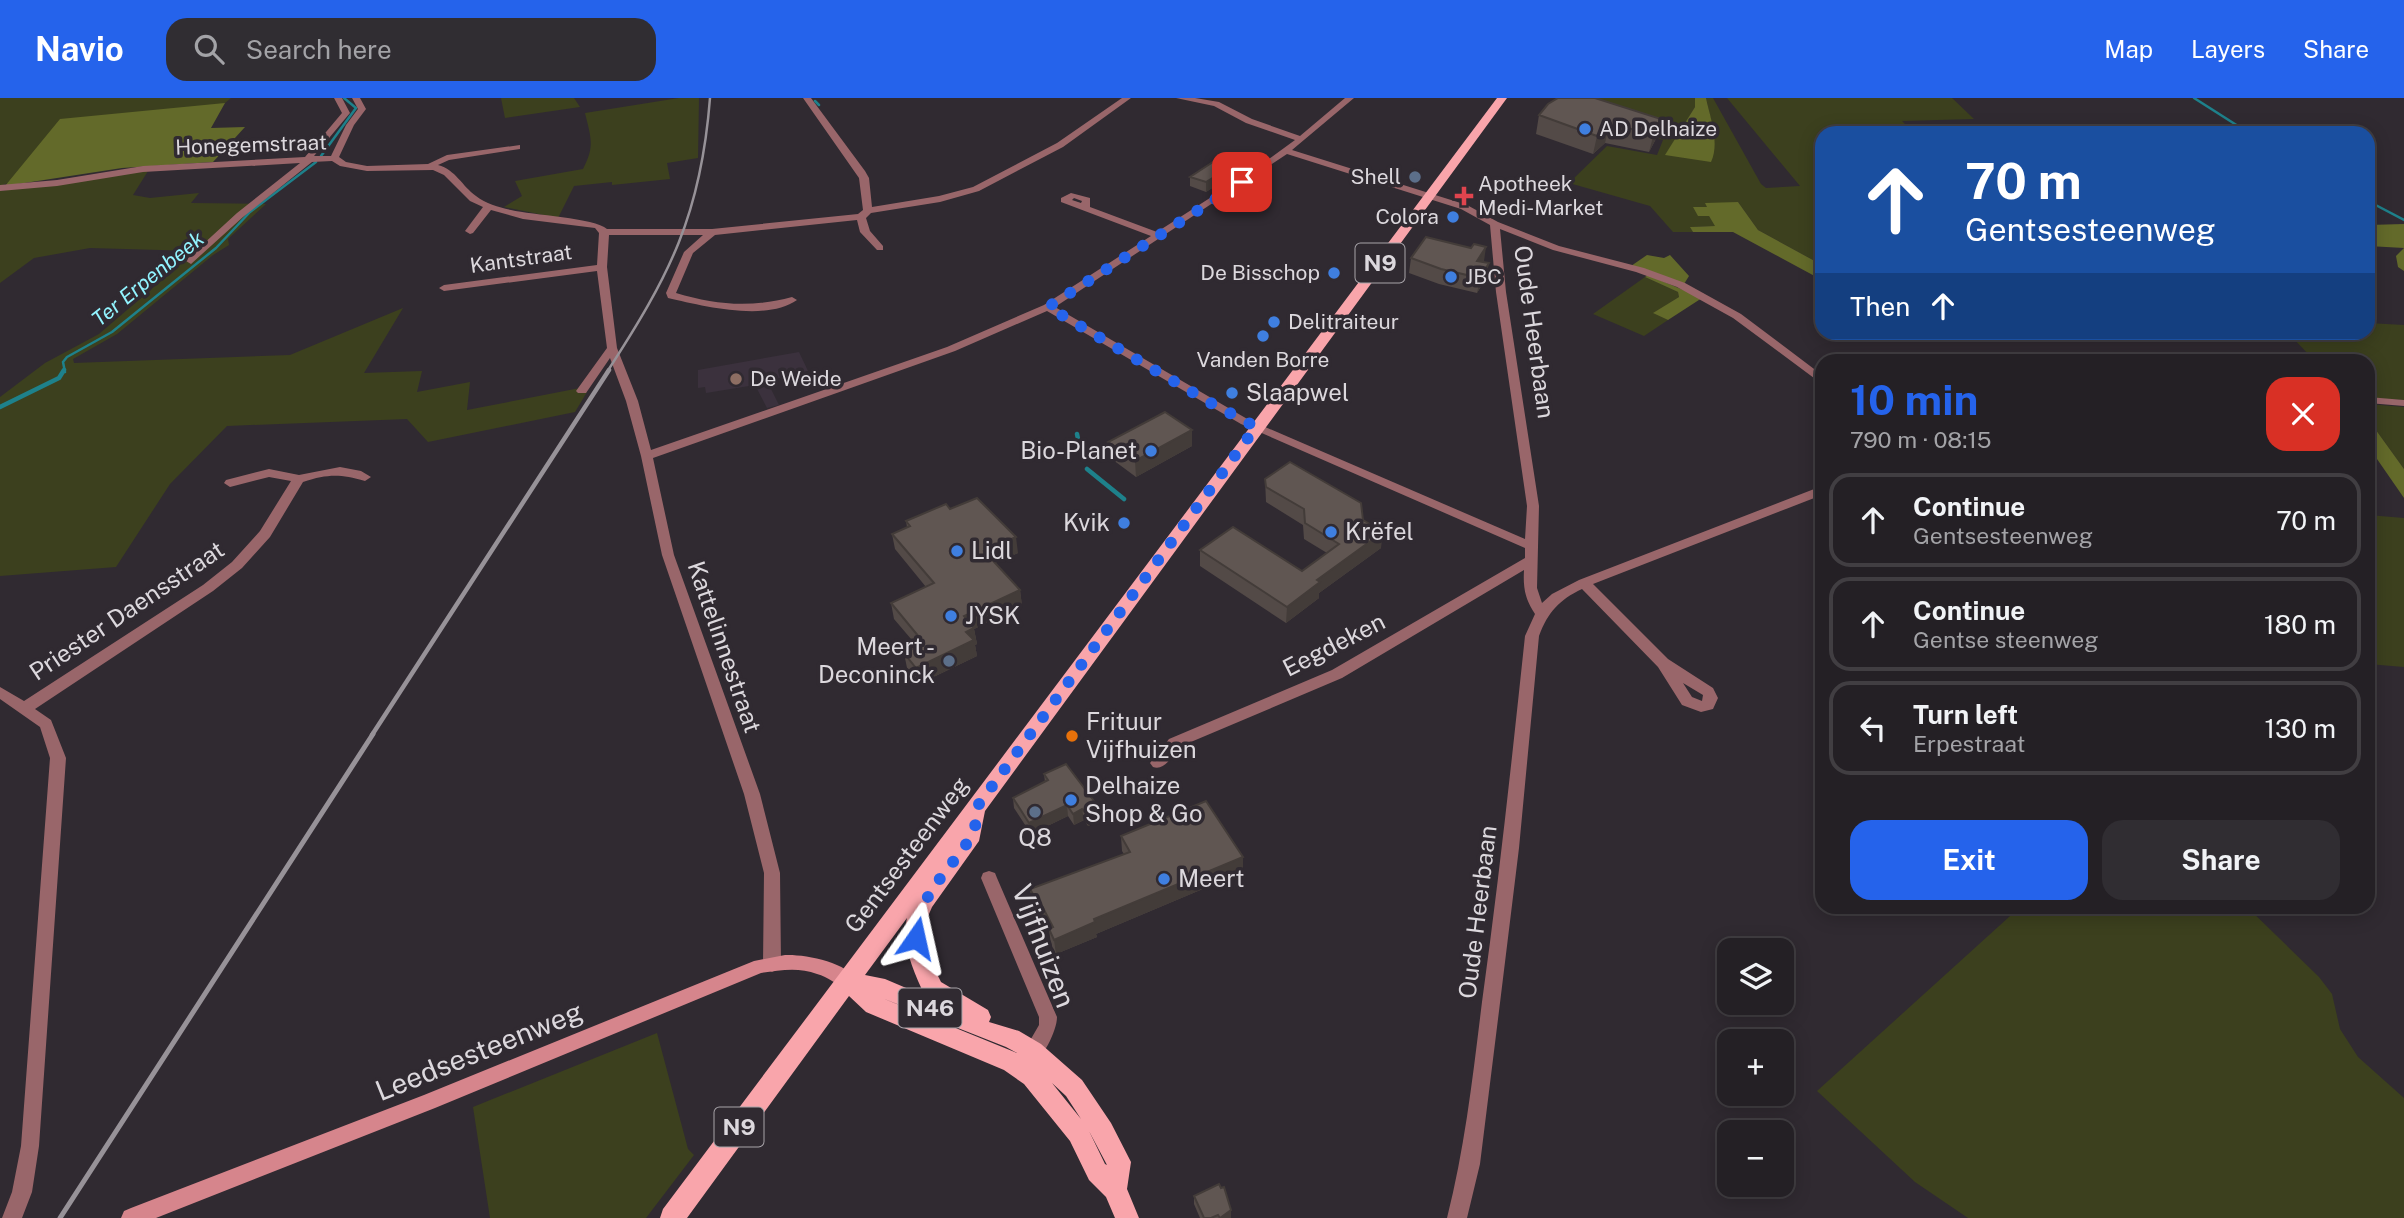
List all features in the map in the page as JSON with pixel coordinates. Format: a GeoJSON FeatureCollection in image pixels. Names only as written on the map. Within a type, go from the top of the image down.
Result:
{"type":"FeatureCollection","features":[{"type":"Feature","properties":{"kind":"main road","name":"N9"},"geometry":{"type":"LineString","coordinates":[[1256,427],[1502,98]]}},
{"type":"Feature","properties":{"kind":"main road","name":"Gentsesteenweg"},"geometry":{"type":"LineString","coordinates":[[672,1218],[1256,427]]}},
{"type":"Feature","properties":{"kind":"main road"},"geometry":{"type":"LineString","coordinates":[[979,804],[972,835],[923,903],[916,921],[916,938],[922,966],[933,989],[958,1006],[1003,1028],[1012,1038]]}},
{"type":"Feature","properties":{"kind":"main road","name":"Leedsesteenweg"},"geometry":{"type":"LineString","coordinates":[[131,1218],[772,964],[802,961],[817,964],[848,981]]}},
{"type":"Feature","properties":{"kind":"main road","name":"N46"},"geometry":{"type":"LineString","coordinates":[[848,981],[885,989],[991,1033],[1012,1038],[1078,1133],[1097,1172],[1115,1189],[1127,1218]]}},
{"type":"Feature","properties":{"kind":"main road","name":"N46"},"geometry":{"type":"LineString","coordinates":[[848,981],[874,1004],[1028,1060]]}},
{"type":"Feature","properties":{"kind":"street"},"geometry":{"type":"LineString","coordinates":[[191,261],[240,215],[310,159],[346,113],[338,98]]}},
{"type":"Feature","properties":{"kind":"street"},"geometry":{"type":"LineString","coordinates":[[334,158],[350,125],[362,109],[356,98]]}},
{"type":"Feature","properties":{"kind":"street"},"geometry":{"type":"LineString","coordinates":[[807,98],[864,178],[864,232],[880,248]]}},
{"type":"Feature","properties":{"kind":"street"},"geometry":{"type":"LineString","coordinates":[[430,166],[444,170],[466,194],[489,206],[545,219],[598,226],[604,232],[712,232],[864,214],[948,198],[976,189],[1060,145],[1127,98]]}},
{"type":"Feature","properties":{"kind":"street"},"geometry":{"type":"LineString","coordinates":[[1180,98],[1216,104],[1249,121],[1301,139]]}},
{"type":"Feature","properties":{"kind":"street"},"geometry":{"type":"LineString","coordinates":[[647,456],[965,342],[1048,307],[1286,151],[1350,98]]}},
{"type":"Feature","properties":{"kind":"street","name":"Honegemstraat"},"geometry":{"type":"LineString","coordinates":[[0,188],[57,183],[143,169],[310,159],[334,158],[342,164],[367,168],[430,166],[447,158],[517,147]]}},
{"type":"Feature","properties":{"kind":"street"},"geometry":{"type":"LineString","coordinates":[[1286,151],[1464,207],[1495,224],[1556,248],[1640,270],[1681,285],[1737,316],[1815,376]]}},
{"type":"Feature","properties":{"kind":"street"},"geometry":{"type":"LineString","coordinates":[[470,231],[489,206]]}},
{"type":"Feature","properties":{"kind":"street"},"geometry":{"type":"LineString","coordinates":[[1085,208],[1158,236]]}},
{"type":"Feature","properties":{"kind":"street","name":"Oude Heerbaan"},"geometry":{"type":"LineString","coordinates":[[1457,1218],[1470,1164],[1511,848],[1532,636],[1540,611],[1533,601],[1533,513],[1530,479],[1501,292],[1495,224]]}},
{"type":"Feature","properties":{"kind":"street","name":"Kattelinnestraat"},"geometry":{"type":"LineString","coordinates":[[604,232],[602,267],[612,348],[632,401],[647,456],[668,555],[751,794],[772,873],[772,964]]}},
{"type":"Feature","properties":{"kind":"street"},"geometry":{"type":"LineString","coordinates":[[712,232],[689,251],[672,296],[744,309],[792,300]]}},
{"type":"Feature","properties":{"kind":"street","name":"Kantstraat"},"geometry":{"type":"LineString","coordinates":[[444,288],[602,267]]}},
{"type":"Feature","properties":{"kind":"street"},"geometry":{"type":"LineString","coordinates":[[1048,307],[1256,427],[1531,553]]}},
{"type":"Feature","properties":{"kind":"street"},"geometry":{"type":"LineString","coordinates":[[582,391],[612,348]]}},
{"type":"Feature","properties":{"kind":"street"},"geometry":{"type":"LineString","coordinates":[[2375,401],[2404,403]]}},
{"type":"Feature","properties":{"kind":"street"},"geometry":{"type":"LineString","coordinates":[[230,483],[269,473],[299,479],[337,470],[353,471],[365,477]]}},
{"type":"Feature","properties":{"kind":"street","name":"Priester Daensstraat"},"geometry":{"type":"LineString","coordinates":[[25,708],[208,588],[237,565],[265,534],[299,479]]}},
{"type":"Feature","properties":{"kind":"street"},"geometry":{"type":"LineString","coordinates":[[1540,611],[1558,595],[1584,583],[1815,493]]}},
{"type":"Feature","properties":{"kind":"street","name":"Eegdeken"},"geometry":{"type":"LineString","coordinates":[[1158,763],[1174,743],[1337,674],[1531,553]]}},
{"type":"Feature","properties":{"kind":"street"},"geometry":{"type":"LineString","coordinates":[[1584,583],[1663,663]]}},
{"type":"Feature","properties":{"kind":"street"},"geometry":{"type":"LineString","coordinates":[[0,692],[46,724],[58,758],[30,1146],[22,1192],[12,1218]]}},
{"type":"Feature","properties":{"kind":"street","name":"Vijfhuizen"},"geometry":{"type":"LineString","coordinates":[[989,878],[1048,1017],[1048,1027],[1028,1060]]}},
{"type":"Feature","properties":{"kind":"shaded area","name":"De Weide"},"geometry":{"type":"Polygon","coordinates":[[[799,352],[808,371],[767,381],[779,405],[767,408],[755,385],[706,393],[705,387],[698,388],[698,370],[799,352]]]}},
{"type":"Feature","properties":{"kind":"green space"},"geometry":{"type":"Polygon","coordinates":[[[0,98],[231,98],[225,103],[0,186],[0,98]]]}},
{"type":"Feature","properties":{"kind":"green space"},"geometry":{"type":"Polygon","coordinates":[[[501,98],[574,98],[580,107],[505,118],[501,98]]]}},
{"type":"Feature","properties":{"kind":"green space"},"geometry":{"type":"Polygon","coordinates":[[[679,98],[699,98],[698,158],[667,163],[670,179],[574,186],[558,218],[504,207],[522,196],[515,181],[583,169],[591,142],[585,113],[679,98]]]}},
{"type":"Feature","properties":{"kind":"green space"},"geometry":{"type":"Polygon","coordinates":[[[1585,98],[1695,98],[1695,107],[1666,155],[1714,134],[1706,98],[1713,98],[1761,184],[1766,188],[1800,186],[1727,98],[1952,98],[1974,119],[1902,121],[1907,126],[1815,126],[1815,261],[1758,230],[1738,202],[1708,207],[1709,216],[1716,226],[1691,227],[1693,232],[1673,232],[1650,206],[1569,183],[1607,146],[1657,155],[1663,140],[1570,108],[1585,98]]]}},
{"type":"Feature","properties":{"kind":"green space"},"geometry":{"type":"Polygon","coordinates":[[[1695,98],[1706,98],[1712,122],[1715,147],[1711,162],[1665,155],[1695,107],[1695,98]]]}},
{"type":"Feature","properties":{"kind":"green space"},"geometry":{"type":"Polygon","coordinates":[[[225,103],[211,128],[245,127],[213,162],[122,168],[5,186],[60,119],[225,103]]]}},
{"type":"Feature","properties":{"kind":"green space"},"geometry":{"type":"Polygon","coordinates":[[[148,171],[133,195],[150,198],[199,193],[191,203],[266,204],[228,239],[229,245],[213,255],[117,334],[73,359],[74,363],[290,355],[403,308],[364,373],[422,371],[417,392],[470,382],[467,410],[580,388],[578,392],[587,392],[575,412],[428,442],[407,419],[227,426],[170,484],[116,567],[0,576],[0,397],[45,363],[99,334],[196,251],[90,248],[34,258],[0,283],[0,191],[148,171]]]}},
{"type":"Feature","properties":{"kind":"green space"},"geometry":{"type":"Polygon","coordinates":[[[1738,202],[1758,230],[1815,261],[1815,276],[1733,232],[1693,232],[1690,227],[1715,226],[1709,216],[1698,216],[1693,207],[1707,207],[1705,203],[1738,202]]]}},
{"type":"Feature","properties":{"kind":"green space"},"geometry":{"type":"Polygon","coordinates":[[[2404,224],[2404,248],[2375,246],[2375,225],[2404,224]]]}},
{"type":"Feature","properties":{"kind":"green space"},"geometry":{"type":"Polygon","coordinates":[[[2404,248],[2404,271],[2398,267],[2396,256],[2404,248]]]}},
{"type":"Feature","properties":{"kind":"green space"},"geometry":{"type":"Polygon","coordinates":[[[1647,255],[1664,258],[1670,255],[1689,276],[1684,284],[1631,266],[1647,255]]]}},
{"type":"Feature","properties":{"kind":"green space"},"geometry":{"type":"Polygon","coordinates":[[[1648,275],[1702,298],[1668,320],[1653,313],[1679,297],[1678,292],[1645,277],[1648,275]]]}},
{"type":"Feature","properties":{"kind":"green space"},"geometry":{"type":"Polygon","coordinates":[[[1645,277],[1678,292],[1679,297],[1654,313],[1668,320],[1644,336],[1593,314],[1645,277]]]}},
{"type":"Feature","properties":{"kind":"green space"},"geometry":{"type":"Polygon","coordinates":[[[2375,323],[2404,325],[2404,400],[2375,398],[2375,354],[2308,354],[2295,340],[2375,340],[2375,323]]]}},
{"type":"Feature","properties":{"kind":"green space"},"geometry":{"type":"Polygon","coordinates":[[[2375,405],[2404,407],[2404,469],[2375,429],[2375,405]]]}},
{"type":"Feature","properties":{"kind":"green space"},"geometry":{"type":"Polygon","coordinates":[[[2375,429],[2404,469],[2404,498],[2375,456],[2375,429]]]}},
{"type":"Feature","properties":{"kind":"green space"},"geometry":{"type":"Polygon","coordinates":[[[2375,516],[2404,518],[2404,667],[2375,665],[2375,516]]]}},
{"type":"Feature","properties":{"kind":"green space"},"geometry":{"type":"Polygon","coordinates":[[[2012,914],[2254,914],[2319,977],[2332,994],[2340,1029],[2358,1057],[2404,1098],[2404,1218],[1968,1218],[1915,1182],[1817,1091],[2012,914]]]}},
{"type":"Feature","properties":{"kind":"green space"},"geometry":{"type":"Polygon","coordinates":[[[657,1033],[688,1149],[694,1155],[646,1218],[490,1218],[473,1107],[657,1033]]]}},
{"type":"Feature","properties":{"kind":"building"},"geometry":{"type":"Polygon","coordinates":[[[1558,98],[1595,98],[1661,119],[1654,133],[1609,125],[1597,136],[1539,115],[1548,104],[1558,98]]]}},
{"type":"Feature","properties":{"kind":"building"},"geometry":{"type":"Polygon","coordinates":[[[1216,160],[1232,166],[1206,182],[1190,177],[1216,160]]]}},
{"type":"Feature","properties":{"kind":"building"},"geometry":{"type":"Polygon","coordinates":[[[1426,237],[1471,248],[1474,244],[1486,247],[1477,261],[1489,263],[1480,278],[1441,269],[1411,258],[1426,237]]]}},
{"type":"Feature","properties":{"kind":"building"},"geometry":{"type":"Polygon","coordinates":[[[1165,412],[1192,430],[1135,461],[1108,442],[1165,412]]]}},
{"type":"Feature","properties":{"kind":"building"},"geometry":{"type":"Polygon","coordinates":[[[1290,462],[1361,503],[1363,520],[1383,532],[1317,580],[1320,582],[1287,607],[1200,550],[1233,527],[1302,571],[1339,544],[1305,523],[1304,509],[1266,487],[1265,479],[1290,462]]]}},
{"type":"Feature","properties":{"kind":"building"},"geometry":{"type":"Polygon","coordinates":[[[977,498],[1016,537],[984,551],[1020,590],[964,616],[974,628],[966,632],[974,640],[916,668],[904,653],[924,643],[891,603],[934,583],[892,534],[910,526],[906,521],[946,504],[950,509],[977,498]]]}},
{"type":"Feature","properties":{"kind":"building"},"geometry":{"type":"Polygon","coordinates":[[[1066,764],[1100,809],[1087,815],[1082,809],[1073,814],[1067,805],[1029,823],[1013,798],[1048,780],[1044,774],[1066,764]]]}},
{"type":"Feature","properties":{"kind":"building","name":"Meert"},"geometry":{"type":"Polygon","coordinates":[[[1206,801],[1243,857],[1094,919],[1095,922],[1054,940],[1049,929],[1053,927],[1030,889],[1130,852],[1121,836],[1206,801]]]}},
{"type":"Feature","properties":{"kind":"building"},"geometry":{"type":"Polygon","coordinates":[[[1219,1184],[1221,1188],[1224,1187],[1231,1210],[1220,1218],[1218,1215],[1204,1218],[1194,1196],[1219,1184]]]}},
{"type":"Feature","properties":{"kind":"waterway","name":"Ter Erpenbeek"},"geometry":{"type":"LineString","coordinates":[[321,156],[356,108],[344,98]]}},
{"type":"Feature","properties":{"kind":"waterway"},"geometry":{"type":"LineString","coordinates":[[2194,98],[2238,126]]}},
{"type":"Feature","properties":{"kind":"waterway"},"geometry":{"type":"LineString","coordinates":[[815,101],[819,105]]}},
{"type":"Feature","properties":{"kind":"waterway","name":"Ter Erpenbeek"},"geometry":{"type":"LineString","coordinates":[[65,372],[63,362],[67,357],[112,332],[216,248],[250,212],[316,162]]}},
{"type":"Feature","properties":{"kind":"waterway"},"geometry":{"type":"LineString","coordinates":[[2375,205],[2404,220]]}},
{"type":"Feature","properties":{"kind":"waterway","name":"Ter Erpenbeek"},"geometry":{"type":"LineString","coordinates":[[0,407],[59,378],[64,370]]}},
{"type":"Feature","properties":{"kind":"waterway"},"geometry":{"type":"LineString","coordinates":[[1077,434],[1078,439]]}},
{"type":"Feature","properties":{"kind":"waterway"},"geometry":{"type":"LineString","coordinates":[[1087,469],[1124,499]]}},
{"type":"Feature","properties":{"kind":"railway"},"geometry":{"type":"LineString","coordinates":[[607,372],[648,305],[679,242],[699,177],[710,98]]}},
{"type":"Feature","properties":{"kind":"railway"},"geometry":{"type":"LineString","coordinates":[[372,735],[609,370]]}},
{"type":"Feature","properties":{"kind":"railway"},"geometry":{"type":"LineString","coordinates":[[60,1218],[373,734]]}},
{"type":"Feature","properties":{"kind":"place","name":"AD Delhaize"},"geometry":{"type":"Point","coordinates":[1585,129]}},
{"type":"Feature","properties":{"kind":"place","name":"Shell"},"geometry":{"type":"Point","coordinates":[1415,177]}},
{"type":"Feature","properties":{"kind":"place","name":"Apotheek Medi-Market"},"geometry":{"type":"Point","coordinates":[1464,196]}},
{"type":"Feature","properties":{"kind":"place","name":"Colora"},"geometry":{"type":"Point","coordinates":[1453,217]}},
{"type":"Feature","properties":{"kind":"place","name":"De Bisschop"},"geometry":{"type":"Point","coordinates":[1334,273]}},
{"type":"Feature","properties":{"kind":"place","name":"JBC"},"geometry":{"type":"Point","coordinates":[1451,277]}},
{"type":"Feature","properties":{"kind":"place","name":"Delitraiteur"},"geometry":{"type":"Point","coordinates":[1274,322]}},
{"type":"Feature","properties":{"kind":"place","name":"Vanden Borre"},"geometry":{"type":"Point","coordinates":[1263,336]}},
{"type":"Feature","properties":{"kind":"place","name":"De Weide"},"geometry":{"type":"Point","coordinates":[736,379]}},
{"type":"Feature","properties":{"kind":"place","name":"Slaapwel"},"geometry":{"type":"Point","coordinates":[1232,393]}},
{"type":"Feature","properties":{"kind":"place","name":"Bio-Planet"},"geometry":{"type":"Point","coordinates":[1151,451]}},
{"type":"Feature","properties":{"kind":"place","name":"Kvik"},"geometry":{"type":"Point","coordinates":[1124,523]}},
{"type":"Feature","properties":{"kind":"place","name":"Krëfel"},"geometry":{"type":"Point","coordinates":[1331,532]}},
{"type":"Feature","properties":{"kind":"place","name":"Lidl"},"geometry":{"type":"Point","coordinates":[957,551]}},
{"type":"Feature","properties":{"kind":"place","name":"JYSK"},"geometry":{"type":"Point","coordinates":[951,616]}},
{"type":"Feature","properties":{"kind":"place","name":"Meert - Deconinck"},"geometry":{"type":"Point","coordinates":[949,661]}},
{"type":"Feature","properties":{"kind":"place","name":"Frituur Vijfhuizen"},"geometry":{"type":"Point","coordinates":[1072,736]}},
{"type":"Feature","properties":{"kind":"place","name":"Delhaize Shop & Go"},"geometry":{"type":"Point","coordinates":[1071,800]}},
{"type":"Feature","properties":{"kind":"place","name":"Q8"},"geometry":{"type":"Point","coordinates":[1035,812]}},
{"type":"Feature","properties":{"kind":"place","name":"Meert"},"geometry":{"type":"Point","coordinates":[1164,879]}},
{"type":"Feature","properties":{"kind":"route"},"geometry":{"type":"LineString","coordinates":[[916,938],[916,921],[923,903],[972,835],[979,804],[1256,427],[1048,307],[1242,182]]}}]}
